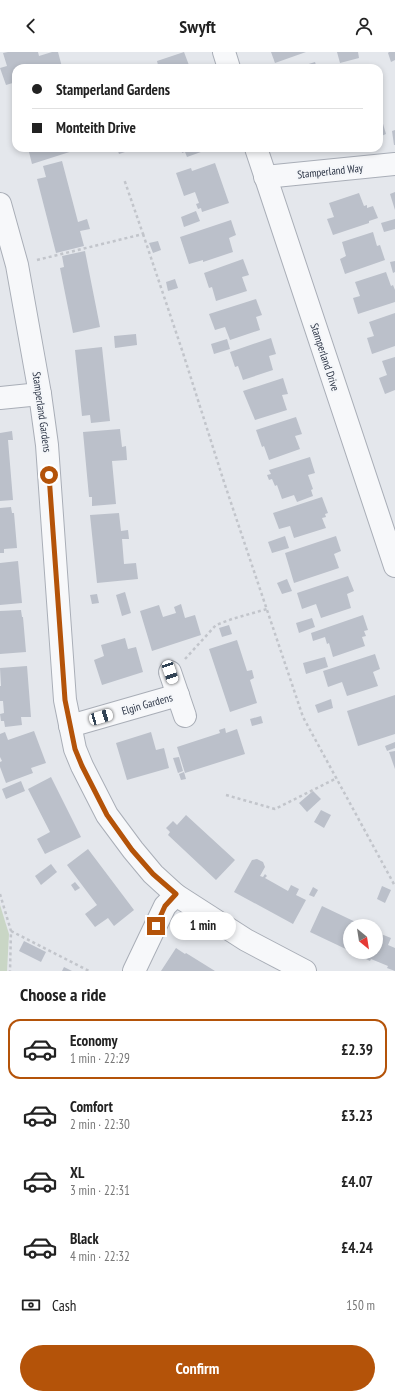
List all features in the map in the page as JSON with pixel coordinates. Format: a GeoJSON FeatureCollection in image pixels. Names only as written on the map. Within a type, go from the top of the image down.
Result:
{"type":"FeatureCollection","features":[{"type":"Feature","properties":{"kind":"street"},"geometry":{"type":"LineString","coordinates":[[224,52],[228,64]]}},
{"type":"Feature","properties":{"kind":"street","name":"Stamperland Drive"},"geometry":{"type":"LineString","coordinates":[[257,152],[395,566]]}},
{"type":"Feature","properties":{"kind":"street","name":"Stamperland Way"},"geometry":{"type":"LineString","coordinates":[[265,177],[395,164]]}},
{"type":"Feature","properties":{"kind":"street","name":"Stamperland Gardens"},"geometry":{"type":"LineString","coordinates":[[0,204],[17,265],[27,313],[40,394],[47,445],[65,700],[75,749],[107,815],[132,850],[153,874],[176,894],[246,940],[305,971]]}},
{"type":"Feature","properties":{"kind":"street"},"geometry":{"type":"LineString","coordinates":[[0,398],[40,394]]}},
{"type":"Feature","properties":{"kind":"street","name":"Elgin Gardens"},"geometry":{"type":"LineString","coordinates":[[170,672],[186,716]]}},
{"type":"Feature","properties":{"kind":"street","name":"Elgin Gardens"},"geometry":{"type":"LineString","coordinates":[[70,726],[178,695]]}},
{"type":"Feature","properties":{"kind":"street"},"geometry":{"type":"LineString","coordinates":[[134,971],[165,906],[176,894]]}},
{"type":"Feature","properties":{"kind":"path"},"geometry":{"type":"LineString","coordinates":[[124,179],[184,353],[224,482],[303,717],[395,886]]}},
{"type":"Feature","properties":{"kind":"path"},"geometry":{"type":"LineString","coordinates":[[17,265],[143,234]]}},
{"type":"Feature","properties":{"kind":"path"},"geometry":{"type":"LineString","coordinates":[[170,672],[184,660],[216,625],[267,609]]}},
{"type":"Feature","properties":{"kind":"path"},"geometry":{"type":"LineString","coordinates":[[226,795],[275,809],[337,778]]}},
{"type":"Feature","properties":{"kind":"path"},"geometry":{"type":"LineString","coordinates":[[0,894],[11,931],[10,971]]}},
{"type":"Feature","properties":{"kind":"path"},"geometry":{"type":"LineString","coordinates":[[11,931],[89,971]]}},
{"type":"Feature","properties":{"kind":"green space"},"geometry":{"type":"Polygon","coordinates":[[[0,905],[9,934],[7,971],[0,971],[0,905]]]}},
{"type":"Feature","properties":{"kind":"building"},"geometry":{"type":"Polygon","coordinates":[[[38,52],[39,56],[52,52],[58,52],[61,64],[12,64],[12,83],[6,85],[0,68],[7,66],[3,53],[38,52]]]}},
{"type":"Feature","properties":{"kind":"building"},"geometry":{"type":"Polygon","coordinates":[[[184,52],[188,64],[158,64],[157,61],[184,52]]]}},
{"type":"Feature","properties":{"kind":"building"},"geometry":{"type":"Polygon","coordinates":[[[271,52],[306,52],[275,63],[271,52]]]}},
{"type":"Feature","properties":{"kind":"building"},"geometry":{"type":"Polygon","coordinates":[[[337,52],[358,52],[359,58],[340,63],[337,52]]]}},
{"type":"Feature","properties":{"kind":"building"},"geometry":{"type":"Polygon","coordinates":[[[395,52],[395,60],[391,62],[388,53],[395,52]]]}},
{"type":"Feature","properties":{"kind":"building"},"geometry":{"type":"Polygon","coordinates":[[[383,124],[386,134],[383,135],[383,124]]]}},
{"type":"Feature","properties":{"kind":"building"},"geometry":{"type":"Polygon","coordinates":[[[395,130],[395,145],[394,145],[392,131],[395,130]]]}},
{"type":"Feature","properties":{"kind":"building"},"geometry":{"type":"Polygon","coordinates":[[[29,152],[70,152],[32,164],[29,152]]]}},
{"type":"Feature","properties":{"kind":"building"},"geometry":{"type":"Polygon","coordinates":[[[185,152],[201,152],[187,157],[185,152]]]}},
{"type":"Feature","properties":{"kind":"building"},"geometry":{"type":"Polygon","coordinates":[[[62,161],[78,222],[87,219],[90,229],[80,231],[84,246],[56,253],[37,179],[46,177],[43,166],[62,161]]]}},
{"type":"Feature","properties":{"kind":"building"},"geometry":{"type":"Polygon","coordinates":[[[215,163],[229,203],[202,212],[201,208],[198,209],[196,204],[199,203],[195,192],[184,196],[176,173],[191,168],[192,171],[215,163]]]}},
{"type":"Feature","properties":{"kind":"building"},"geometry":{"type":"Polygon","coordinates":[[[395,192],[395,210],[390,194],[395,192]]]}},
{"type":"Feature","properties":{"kind":"building"},"geometry":{"type":"Polygon","coordinates":[[[359,193],[364,206],[367,205],[367,208],[373,206],[378,218],[369,221],[369,223],[333,235],[327,219],[334,217],[329,203],[359,193]]]}},
{"type":"Feature","properties":{"kind":"building"},"geometry":{"type":"Polygon","coordinates":[[[196,211],[200,221],[184,227],[181,217],[196,211]]]}},
{"type":"Feature","properties":{"kind":"building"},"geometry":{"type":"Polygon","coordinates":[[[395,219],[395,229],[384,232],[381,223],[395,219]]]}},
{"type":"Feature","properties":{"kind":"building"},"geometry":{"type":"Polygon","coordinates":[[[231,220],[236,235],[229,238],[233,252],[203,262],[203,260],[189,264],[180,237],[231,220]]]}},
{"type":"Feature","properties":{"kind":"building"},"geometry":{"type":"Polygon","coordinates":[[[373,232],[377,246],[380,245],[385,260],[345,274],[340,259],[346,256],[342,242],[373,232]]]}},
{"type":"Feature","properties":{"kind":"building"},"geometry":{"type":"Polygon","coordinates":[[[158,241],[161,250],[153,253],[149,243],[158,241]]]}},
{"type":"Feature","properties":{"kind":"building"},"geometry":{"type":"Polygon","coordinates":[[[85,251],[100,327],[73,333],[60,268],[64,267],[62,256],[85,251]]]}},
{"type":"Feature","properties":{"kind":"building"},"geometry":{"type":"Polygon","coordinates":[[[243,259],[249,275],[242,277],[247,291],[216,301],[212,287],[209,288],[204,273],[243,259]]]}},
{"type":"Feature","properties":{"kind":"building"},"geometry":{"type":"Polygon","coordinates":[[[395,261],[395,272],[393,273],[390,262],[395,261]]]}},
{"type":"Feature","properties":{"kind":"building"},"geometry":{"type":"Polygon","coordinates":[[[386,272],[391,286],[393,285],[395,290],[395,302],[358,314],[353,298],[360,296],[355,282],[386,272]]]}},
{"type":"Feature","properties":{"kind":"building"},"geometry":{"type":"Polygon","coordinates":[[[175,279],[178,288],[168,291],[166,282],[175,279]]]}},
{"type":"Feature","properties":{"kind":"building"},"geometry":{"type":"Polygon","coordinates":[[[256,299],[262,315],[256,317],[260,330],[230,340],[225,327],[215,330],[209,314],[256,299]]]}},
{"type":"Feature","properties":{"kind":"building"},"geometry":{"type":"Polygon","coordinates":[[[395,313],[395,346],[372,354],[367,338],[374,336],[369,322],[395,313]]]}},
{"type":"Feature","properties":{"kind":"building"},"geometry":{"type":"Polygon","coordinates":[[[136,334],[137,345],[115,348],[114,336],[136,334]]]}},
{"type":"Feature","properties":{"kind":"building"},"geometry":{"type":"Polygon","coordinates":[[[271,338],[276,354],[269,356],[273,370],[243,380],[238,366],[235,367],[230,352],[271,338]]]}},
{"type":"Feature","properties":{"kind":"building"},"geometry":{"type":"Polygon","coordinates":[[[227,339],[230,349],[214,354],[211,344],[227,339]]]}},
{"type":"Feature","properties":{"kind":"building"},"geometry":{"type":"Polygon","coordinates":[[[102,347],[110,421],[91,423],[90,415],[82,416],[75,350],[102,347]]]}},
{"type":"Feature","properties":{"kind":"building"},"geometry":{"type":"Polygon","coordinates":[[[395,357],[395,390],[385,394],[379,378],[387,375],[382,361],[395,357]]]}},
{"type":"Feature","properties":{"kind":"building"},"geometry":{"type":"Polygon","coordinates":[[[283,378],[288,394],[282,395],[287,410],[255,420],[243,391],[283,378]]]}},
{"type":"Feature","properties":{"kind":"building"},"geometry":{"type":"Polygon","coordinates":[[[296,417],[302,434],[295,436],[300,449],[269,460],[264,446],[262,447],[256,430],[296,417]]]}},
{"type":"Feature","properties":{"kind":"building"},"geometry":{"type":"Polygon","coordinates":[[[120,429],[122,447],[126,446],[127,460],[112,461],[116,504],[92,506],[92,497],[89,497],[83,432],[120,429]]]}},
{"type":"Feature","properties":{"kind":"building"},"geometry":{"type":"Polygon","coordinates":[[[12,431],[13,440],[8,440],[13,500],[0,501],[0,433],[12,431]]]}},
{"type":"Feature","properties":{"kind":"building"},"geometry":{"type":"Polygon","coordinates":[[[310,457],[315,473],[308,475],[313,489],[311,490],[313,496],[297,502],[294,495],[282,499],[277,485],[275,486],[272,479],[269,480],[267,475],[271,474],[269,470],[310,457]]]}},
{"type":"Feature","properties":{"kind":"building"},"geometry":{"type":"Polygon","coordinates":[[[322,497],[328,513],[325,514],[326,517],[322,518],[326,528],[294,538],[290,526],[279,529],[273,513],[322,497]]]}},
{"type":"Feature","properties":{"kind":"building"},"geometry":{"type":"Polygon","coordinates":[[[11,507],[12,513],[14,513],[17,548],[4,549],[4,553],[0,553],[0,508],[11,507]]]}},
{"type":"Feature","properties":{"kind":"building"},"geometry":{"type":"Polygon","coordinates":[[[119,513],[121,531],[128,530],[129,539],[122,539],[124,564],[136,563],[138,579],[97,583],[90,515],[119,513]]]}},
{"type":"Feature","properties":{"kind":"building"},"geometry":{"type":"Polygon","coordinates":[[[285,536],[289,548],[272,553],[268,542],[285,536]]]}},
{"type":"Feature","properties":{"kind":"building"},"geometry":{"type":"Polygon","coordinates":[[[336,536],[341,551],[334,554],[339,568],[294,583],[285,553],[336,536]]]}},
{"type":"Feature","properties":{"kind":"building"},"geometry":{"type":"Polygon","coordinates":[[[18,561],[22,603],[0,605],[0,563],[18,561]]]}},
{"type":"Feature","properties":{"kind":"building"},"geometry":{"type":"Polygon","coordinates":[[[348,576],[354,591],[347,594],[351,608],[321,618],[316,604],[302,609],[297,593],[348,576]]]}},
{"type":"Feature","properties":{"kind":"building"},"geometry":{"type":"Polygon","coordinates":[[[287,579],[292,591],[282,594],[277,583],[287,579]]]}},
{"type":"Feature","properties":{"kind":"building"},"geometry":{"type":"Polygon","coordinates":[[[125,592],[131,613],[122,616],[116,595],[125,592]]]}},
{"type":"Feature","properties":{"kind":"building"},"geometry":{"type":"Polygon","coordinates":[[[97,594],[99,603],[92,604],[90,595],[97,594]]]}},
{"type":"Feature","properties":{"kind":"building"},"geometry":{"type":"Polygon","coordinates":[[[181,604],[185,618],[195,615],[201,635],[152,651],[140,611],[159,605],[163,617],[176,613],[174,607],[181,604]]]}},
{"type":"Feature","properties":{"kind":"building"},"geometry":{"type":"Polygon","coordinates":[[[21,610],[26,652],[0,654],[0,611],[21,610]]]}},
{"type":"Feature","properties":{"kind":"building"},"geometry":{"type":"Polygon","coordinates":[[[363,615],[368,630],[364,631],[366,636],[362,637],[365,646],[333,657],[329,643],[327,644],[325,637],[313,641],[311,633],[363,615]]]}},
{"type":"Feature","properties":{"kind":"building"},"geometry":{"type":"Polygon","coordinates":[[[312,618],[315,627],[299,633],[296,623],[312,618]]]}},
{"type":"Feature","properties":{"kind":"building"},"geometry":{"type":"Polygon","coordinates":[[[229,625],[232,634],[222,637],[219,628],[229,625]]]}},
{"type":"Feature","properties":{"kind":"building"},"geometry":{"type":"Polygon","coordinates":[[[125,638],[128,649],[136,647],[143,672],[102,685],[94,660],[104,656],[101,645],[125,638]]]}},
{"type":"Feature","properties":{"kind":"building"},"geometry":{"type":"Polygon","coordinates":[[[237,640],[247,671],[252,670],[254,678],[250,680],[257,703],[230,712],[209,649],[237,640]]]}},
{"type":"Feature","properties":{"kind":"building"},"geometry":{"type":"Polygon","coordinates":[[[375,654],[380,669],[373,672],[378,686],[347,696],[342,682],[328,687],[323,671],[375,654]]]}},
{"type":"Feature","properties":{"kind":"building"},"geometry":{"type":"Polygon","coordinates":[[[325,657],[328,667],[306,674],[303,663],[325,657]]]}},
{"type":"Feature","properties":{"kind":"building"},"geometry":{"type":"Polygon","coordinates":[[[27,666],[31,717],[21,717],[22,725],[5,727],[4,721],[1,721],[0,714],[4,713],[3,701],[0,701],[0,668],[27,666]]]}},
{"type":"Feature","properties":{"kind":"building"},"geometry":{"type":"Polygon","coordinates":[[[395,695],[395,734],[358,746],[347,711],[395,695]]]}},
{"type":"Feature","properties":{"kind":"building"},"geometry":{"type":"Polygon","coordinates":[[[331,699],[333,708],[318,713],[315,705],[331,699]]]}},
{"type":"Feature","properties":{"kind":"building"},"geometry":{"type":"Polygon","coordinates":[[[261,716],[263,723],[252,726],[250,719],[261,716]]]}},
{"type":"Feature","properties":{"kind":"building"},"geometry":{"type":"Polygon","coordinates":[[[225,728],[226,733],[237,729],[245,754],[185,773],[177,747],[220,733],[219,730],[225,728]]]}},
{"type":"Feature","properties":{"kind":"building"},"geometry":{"type":"Polygon","coordinates":[[[34,731],[46,763],[31,768],[33,773],[6,783],[0,767],[0,762],[2,761],[0,757],[0,734],[5,732],[8,740],[34,731]]]}},
{"type":"Feature","properties":{"kind":"building"},"geometry":{"type":"Polygon","coordinates":[[[151,732],[156,750],[164,748],[169,768],[127,780],[116,743],[151,732]]]}},
{"type":"Feature","properties":{"kind":"building"},"geometry":{"type":"Polygon","coordinates":[[[395,742],[395,748],[387,751],[385,746],[395,742]]]}},
{"type":"Feature","properties":{"kind":"building"},"geometry":{"type":"Polygon","coordinates":[[[395,751],[395,769],[389,752],[395,751]]]}},
{"type":"Feature","properties":{"kind":"building"},"geometry":{"type":"Polygon","coordinates":[[[179,757],[183,771],[178,773],[173,758],[179,757]]]}},
{"type":"Feature","properties":{"kind":"building"},"geometry":{"type":"Polygon","coordinates":[[[184,772],[186,779],[181,780],[179,774],[184,772]]]}},
{"type":"Feature","properties":{"kind":"building"},"geometry":{"type":"Polygon","coordinates":[[[51,777],[81,837],[45,854],[37,839],[50,832],[28,789],[51,777]]]}},
{"type":"Feature","properties":{"kind":"building"},"geometry":{"type":"Polygon","coordinates":[[[21,781],[25,791],[6,799],[2,789],[21,781]]]}},
{"type":"Feature","properties":{"kind":"building"},"geometry":{"type":"Polygon","coordinates":[[[313,791],[321,799],[307,812],[299,803],[313,791]]]}},
{"type":"Feature","properties":{"kind":"building"},"geometry":{"type":"Polygon","coordinates":[[[321,810],[331,815],[324,828],[314,822],[321,810]]]}},
{"type":"Feature","properties":{"kind":"building"},"geometry":{"type":"Polygon","coordinates":[[[186,815],[235,860],[216,880],[168,835],[170,832],[166,828],[173,821],[177,825],[186,815]]]}},
{"type":"Feature","properties":{"kind":"building"},"geometry":{"type":"Polygon","coordinates":[[[88,849],[134,910],[114,926],[108,918],[95,927],[85,914],[97,905],[67,865],[88,849]]]}},
{"type":"Feature","properties":{"kind":"building"},"geometry":{"type":"Polygon","coordinates":[[[257,859],[263,862],[265,867],[260,876],[263,877],[265,874],[267,876],[265,878],[288,891],[291,885],[299,889],[296,895],[306,900],[293,924],[234,892],[252,860],[257,859]]]}},
{"type":"Feature","properties":{"kind":"building"},"geometry":{"type":"Polygon","coordinates":[[[51,864],[57,872],[41,885],[35,876],[51,864]]]}},
{"type":"Feature","properties":{"kind":"building"},"geometry":{"type":"Polygon","coordinates":[[[75,882],[80,888],[75,891],[71,885],[75,882]]]}},
{"type":"Feature","properties":{"kind":"building"},"geometry":{"type":"Polygon","coordinates":[[[382,886],[391,890],[385,903],[377,899],[382,886]]]}},
{"type":"Feature","properties":{"kind":"building"},"geometry":{"type":"Polygon","coordinates":[[[313,887],[318,890],[314,897],[309,895],[313,887]]]}},
{"type":"Feature","properties":{"kind":"building"},"geometry":{"type":"Polygon","coordinates":[[[322,906],[349,919],[343,919],[343,948],[310,932],[322,906]]]}},
{"type":"Feature","properties":{"kind":"building"},"geometry":{"type":"Polygon","coordinates":[[[383,935],[391,938],[388,945],[395,948],[395,971],[387,968],[388,966],[371,959],[383,959],[383,935]]]}},
{"type":"Feature","properties":{"kind":"building"},"geometry":{"type":"Polygon","coordinates":[[[24,941],[46,952],[41,962],[19,951],[24,941]]]}},
{"type":"Feature","properties":{"kind":"building"},"geometry":{"type":"Polygon","coordinates":[[[176,948],[185,954],[186,953],[215,971],[161,971],[176,948]]]}},
{"type":"Feature","properties":{"kind":"building"},"geometry":{"type":"Polygon","coordinates":[[[64,967],[72,971],[62,971],[64,967]]]}},
{"type":"Feature","properties":{"kind":"route"},"geometry":{"type":"LineString","coordinates":[[49,475],[65,700],[75,749],[107,815],[132,850],[153,874],[176,894],[165,906],[156,926]]}}]}
